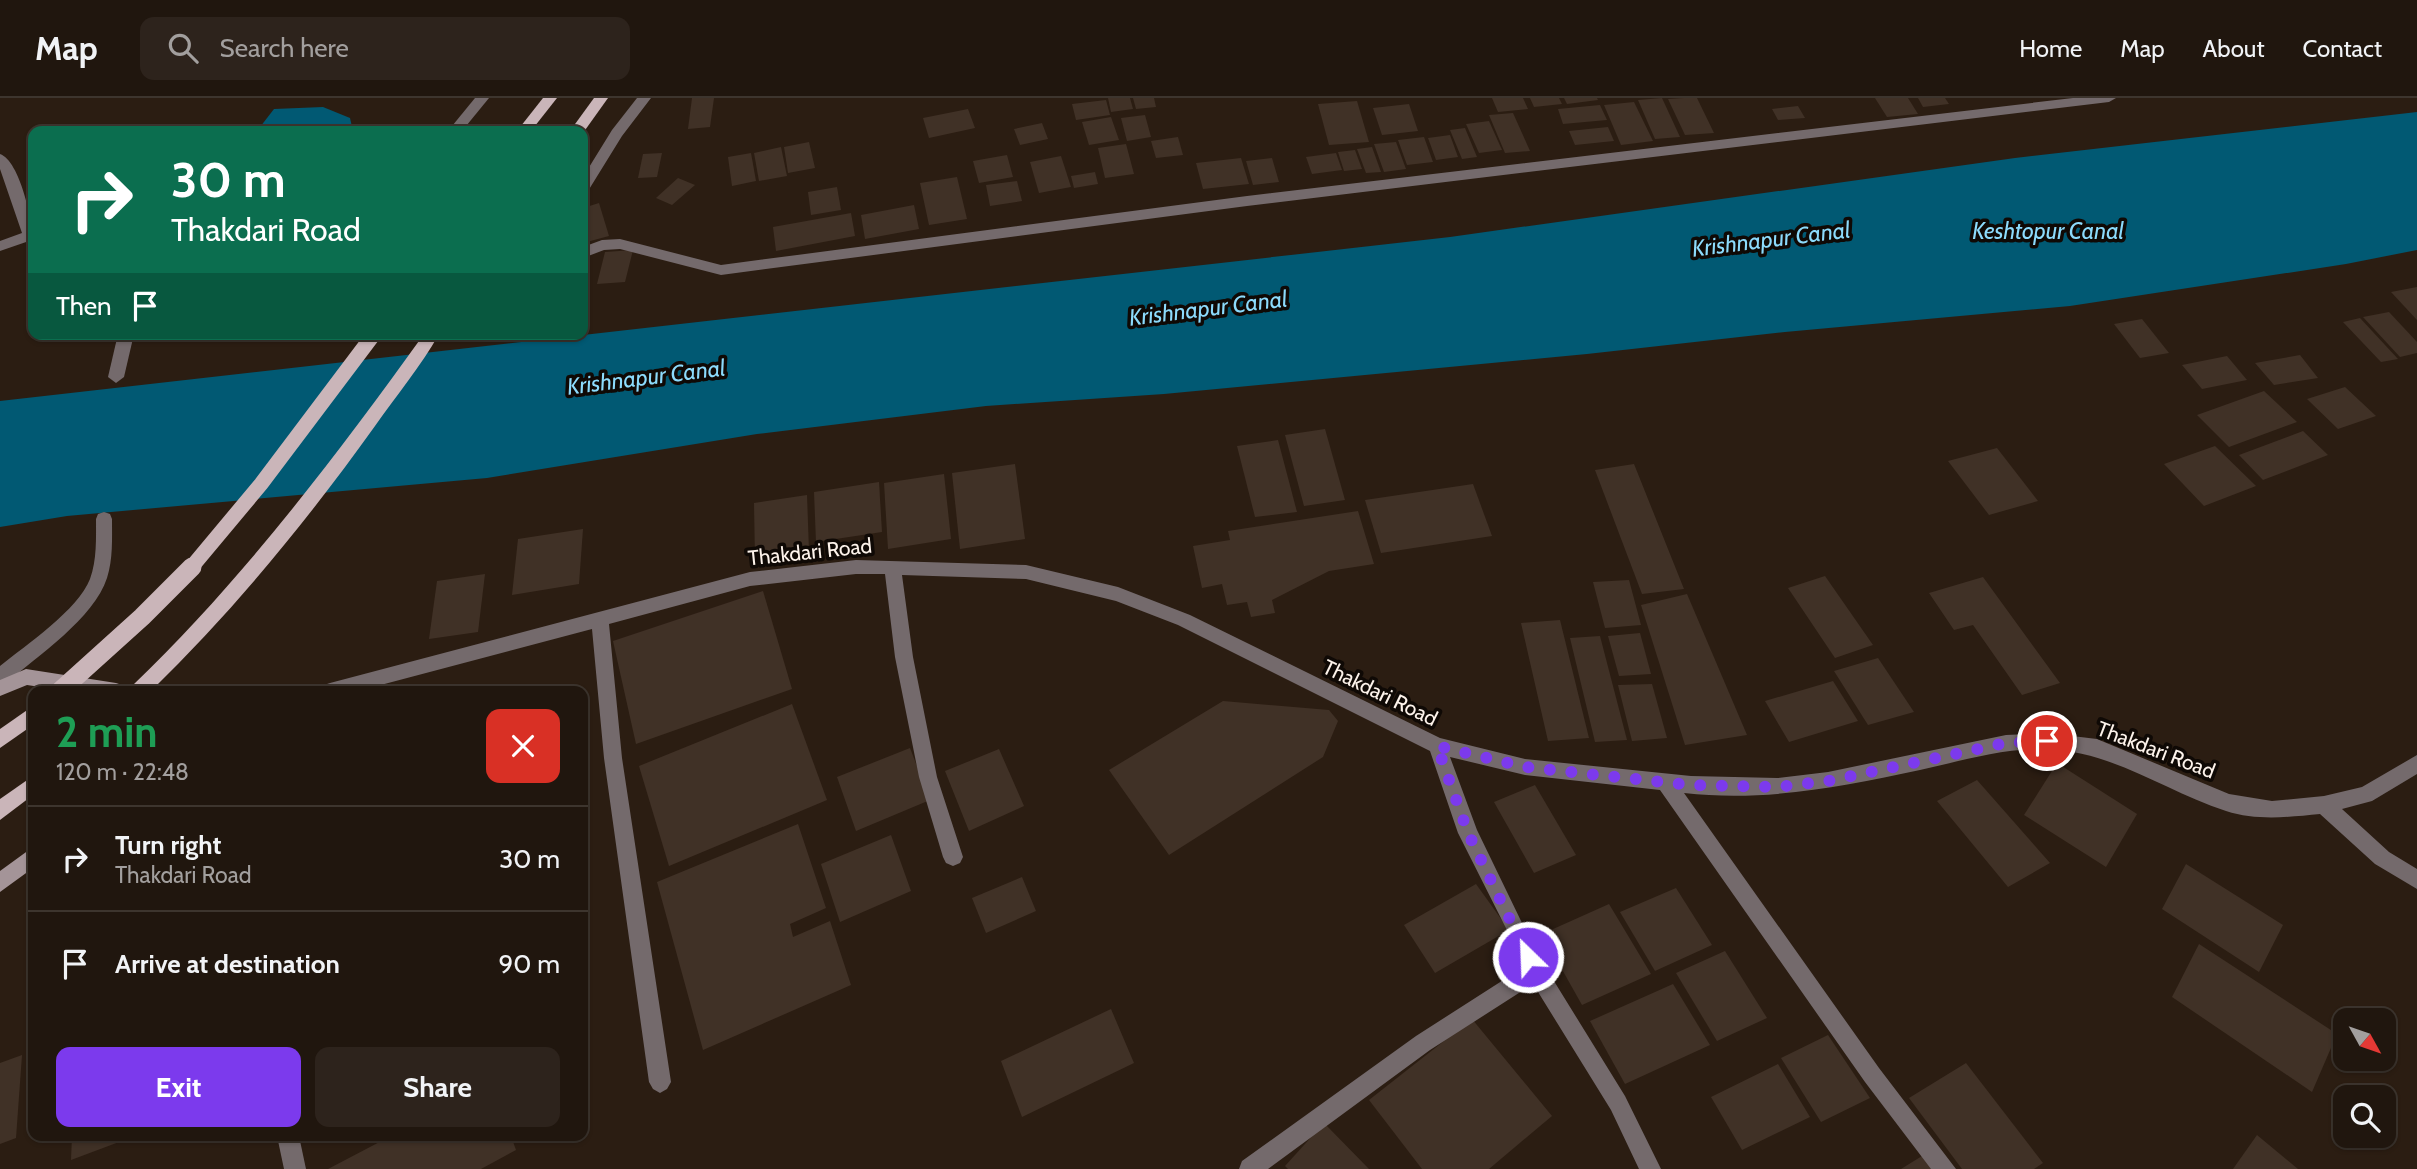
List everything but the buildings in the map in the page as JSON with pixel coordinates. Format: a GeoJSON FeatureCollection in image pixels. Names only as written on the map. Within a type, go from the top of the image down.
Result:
{"type":"FeatureCollection","features":[{"type":"Feature","properties":{"kind":"main road"},"geometry":{"type":"LineString","coordinates":[[528,126],[550,98]]}},
{"type":"Feature","properties":{"kind":"main road"},"geometry":{"type":"LineString","coordinates":[[581,126],[601,98]]}},
{"type":"Feature","properties":{"kind":"main road"},"geometry":{"type":"LineString","coordinates":[[66,686],[135,624],[187,572],[236,516],[369,340]]}},
{"type":"Feature","properties":{"kind":"main road"},"geometry":{"type":"LineString","coordinates":[[144,686],[243,586],[301,516],[428,340]]}},
{"type":"Feature","properties":{"kind":"main road"},"geometry":{"type":"LineString","coordinates":[[0,740],[28,718]]}},
{"type":"Feature","properties":{"kind":"main road"},"geometry":{"type":"LineString","coordinates":[[0,811],[28,788]]}},
{"type":"Feature","properties":{"kind":"street"},"geometry":{"type":"LineString","coordinates":[[459,126],[482,98]]}},
{"type":"Feature","properties":{"kind":"street"},"geometry":{"type":"LineString","coordinates":[[588,180],[644,98]]}},
{"type":"Feature","properties":{"kind":"street"},"geometry":{"type":"LineString","coordinates":[[588,251],[602,244],[620,244],[721,270],[1247,201],[2109,98]]}},
{"type":"Feature","properties":{"kind":"street"},"geometry":{"type":"LineString","coordinates":[[0,159],[7,168],[28,225]]}},
{"type":"Feature","properties":{"kind":"street"},"geometry":{"type":"LineString","coordinates":[[0,246],[28,237]]}},
{"type":"Feature","properties":{"kind":"street"},"geometry":{"type":"LineString","coordinates":[[116,377],[125,340]]}},
{"type":"Feature","properties":{"kind":"street"},"geometry":{"type":"LineString","coordinates":[[0,677],[81,605],[97,585],[104,547],[104,519]]}},
{"type":"Feature","properties":{"kind":"street","name":"Thakdari Road"},"geometry":{"type":"LineString","coordinates":[[349,686],[750,579],[856,567],[1026,572],[1118,594],[1184,620],[1360,710],[1437,746],[1525,767],[1665,782],[1777,787],[1828,781],[2006,743],[2047,741],[2097,747],[2228,803],[2273,810],[2324,805],[2365,795],[2417,763]]}},
{"type":"Feature","properties":{"kind":"street"},"geometry":{"type":"LineString","coordinates":[[894,568],[904,657],[923,750],[953,857]]}},
{"type":"Feature","properties":{"kind":"street"},"geometry":{"type":"LineString","coordinates":[[600,621],[613,758],[660,1082]]}},
{"type":"Feature","properties":{"kind":"street"},"geometry":{"type":"LineString","coordinates":[[0,688],[26,677],[84,686]]}},
{"type":"Feature","properties":{"kind":"street"},"geometry":{"type":"LineString","coordinates":[[1437,746],[1468,833],[1528,957],[1618,1103],[1650,1169]]}},
{"type":"Feature","properties":{"kind":"street"},"geometry":{"type":"LineString","coordinates":[[1665,782],[1872,1075],[1945,1169]]}},
{"type":"Feature","properties":{"kind":"street"},"geometry":{"type":"LineString","coordinates":[[2324,805],[2382,858],[2417,880]]}},
{"type":"Feature","properties":{"kind":"street"},"geometry":{"type":"LineString","coordinates":[[0,883],[28,860]]}},
{"type":"Feature","properties":{"kind":"street"},"geometry":{"type":"LineString","coordinates":[[1250,1169],[1423,1043],[1515,984],[1525,972],[1528,957]]}},
{"type":"Feature","properties":{"kind":"street"},"geometry":{"type":"LineString","coordinates":[[289,1141],[295,1169]]}},
{"type":"Feature","properties":{"kind":"water"},"geometry":{"type":"Polygon","coordinates":[[[323,107],[350,118],[352,126],[261,126],[274,109],[323,107]]]}},
{"type":"Feature","properties":{"kind":"water","name":"Keshtopur Canal"},"geometry":{"type":"Polygon","coordinates":[[[2417,112],[2417,250],[2346,264],[2070,306],[1164,394],[986,406],[757,434],[487,478],[67,516],[0,527],[0,401],[539,340],[588,340],[588,334],[1450,237],[2015,158],[2417,112]]]}},
{"type":"Feature","properties":{"kind":"route"},"geometry":{"type":"LineString","coordinates":[[1528,957],[1468,833],[1437,746],[1525,767],[1690,785],[1777,787],[1828,781],[2006,743],[2047,741]]}},
{"type":"Feature","properties":{"kind":"water label","name":"Krishnapur Canal"},"geometry":{"type":"Point","coordinates":[1771,239]}},
{"type":"Feature","properties":{"kind":"water label","name":"Krishnapur Canal"},"geometry":{"type":"Point","coordinates":[1208,308]}},
{"type":"Feature","properties":{"kind":"water label","name":"Krishnapur Canal"},"geometry":{"type":"Point","coordinates":[646,377]}}]}
